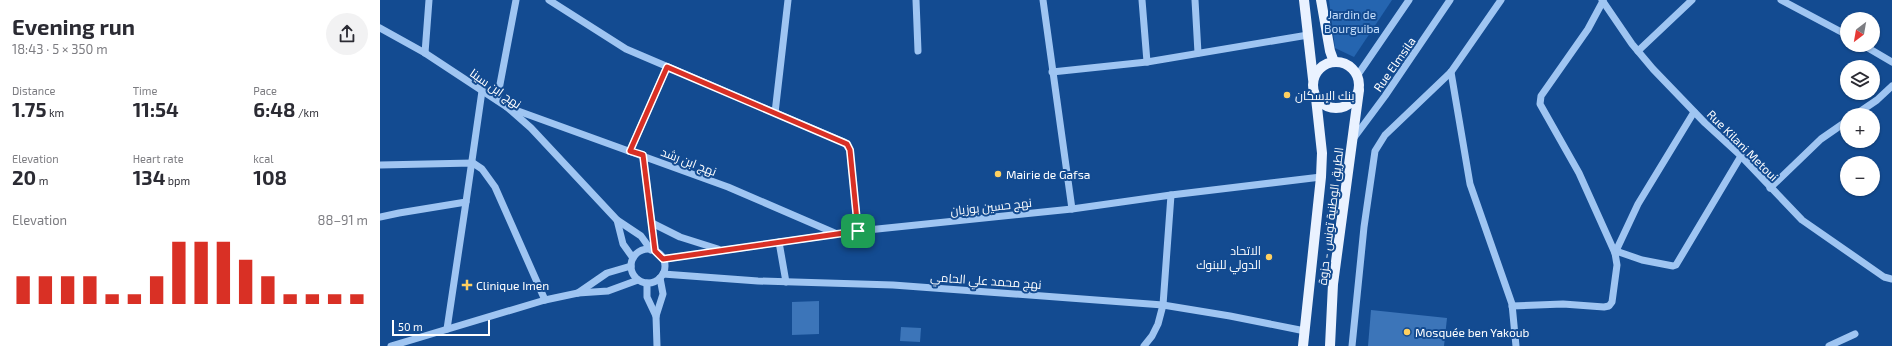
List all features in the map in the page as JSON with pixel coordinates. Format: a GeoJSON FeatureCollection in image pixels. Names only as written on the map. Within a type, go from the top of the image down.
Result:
{"type":"FeatureCollection","features":[{"type":"Feature","properties":{"kind":"main road"},"geometry":{"type":"LineString","coordinates":[[1304,0],[1314,93],[1316,98],[1327,106],[1340,108],[1352,102],[1358,90],[1357,76],[1345,64],[1334,62],[1320,68],[1313,81]]}},
{"type":"Feature","properties":{"kind":"main road"},"geometry":{"type":"LineString","coordinates":[[1321,0],[1330,51],[1334,62]]}},
{"type":"Feature","properties":{"kind":"main road","name":"الطريق الوطنية تونس - حزوة"},"geometry":{"type":"LineString","coordinates":[[1330,346],[1333,284],[1358,90]]}},
{"type":"Feature","properties":{"kind":"main road","name":"الطريق الوطنية تونس - حزوة"},"geometry":{"type":"LineString","coordinates":[[1303,346],[1321,177],[1322,153],[1316,98]]}},
{"type":"Feature","properties":{"kind":"street"},"geometry":{"type":"LineString","coordinates":[[425,53],[429,0]]}},
{"type":"Feature","properties":{"kind":"street"},"geometry":{"type":"LineString","coordinates":[[497,100],[516,0]]}},
{"type":"Feature","properties":{"kind":"street"},"geometry":{"type":"LineString","coordinates":[[549,0],[613,42],[667,67],[847,144],[850,150],[858,231]]}},
{"type":"Feature","properties":{"kind":"street"},"geometry":{"type":"LineString","coordinates":[[775,113],[788,0]]}},
{"type":"Feature","properties":{"kind":"street"},"geometry":{"type":"LineString","coordinates":[[916,0],[918,51]]}},
{"type":"Feature","properties":{"kind":"street"},"geometry":{"type":"LineString","coordinates":[[1042,0],[1072,209]]}},
{"type":"Feature","properties":{"kind":"street"},"geometry":{"type":"LineString","coordinates":[[1142,0],[1147,62]]}},
{"type":"Feature","properties":{"kind":"street"},"geometry":{"type":"LineString","coordinates":[[1195,0],[1198,53]]}},
{"type":"Feature","properties":{"kind":"street"},"geometry":{"type":"LineString","coordinates":[[1357,76],[1409,0]]}},
{"type":"Feature","properties":{"kind":"street","name":"Rue Elmsila"},"geometry":{"type":"LineString","coordinates":[[1352,139],[1385,96],[1450,0]]}},
{"type":"Feature","properties":{"kind":"street"},"geometry":{"type":"LineString","coordinates":[[1352,346],[1364,227],[1375,151],[1385,135],[1451,72],[1501,0]]}},
{"type":"Feature","properties":{"kind":"street"},"geometry":{"type":"LineString","coordinates":[[1638,51],[1692,0]]}},
{"type":"Feature","properties":{"kind":"street"},"geometry":{"type":"LineString","coordinates":[[1781,0],[1840,32]]}},
{"type":"Feature","properties":{"kind":"street"},"geometry":{"type":"LineString","coordinates":[[1512,306],[1540,304],[1604,307],[1609,306],[1612,302],[1617,264],[1616,252],[1579,173],[1540,104],[1541,96],[1588,29],[1602,1]]}},
{"type":"Feature","properties":{"kind":"street","name":"Rue Kilani Metoui"},"geometry":{"type":"LineString","coordinates":[[1602,1],[1638,51],[1694,112],[1741,156],[1802,220],[1866,265],[1892,279]]}},
{"type":"Feature","properties":{"kind":"street","name":"نهج ابن سينا"},"geometry":{"type":"LineString","coordinates":[[380,28],[425,53],[507,107],[531,128],[617,220],[640,236],[653,250]]}},
{"type":"Feature","properties":{"kind":"street"},"geometry":{"type":"LineString","coordinates":[[1052,72],[1147,62],[1308,35]]}},
{"type":"Feature","properties":{"kind":"street"},"geometry":{"type":"LineString","coordinates":[[1875,52],[1892,62]]}},
{"type":"Feature","properties":{"kind":"street"},"geometry":{"type":"LineString","coordinates":[[630,151],[667,67]]}},
{"type":"Feature","properties":{"kind":"street"},"geometry":{"type":"LineString","coordinates":[[1451,72],[1470,184],[1512,306],[1516,346]]}},
{"type":"Feature","properties":{"kind":"street"},"geometry":{"type":"LineString","coordinates":[[1865,108],[1877,100],[1892,86]]}},
{"type":"Feature","properties":{"kind":"street"},"geometry":{"type":"LineString","coordinates":[[447,330],[473,163],[482,91]]}},
{"type":"Feature","properties":{"kind":"street","name":"نهج ابن رشد"},"geometry":{"type":"LineString","coordinates":[[507,107],[728,187],[838,234]]}},
{"type":"Feature","properties":{"kind":"street"},"geometry":{"type":"LineString","coordinates":[[1616,252],[1638,204],[1694,112]]}},
{"type":"Feature","properties":{"kind":"street"},"geometry":{"type":"LineString","coordinates":[[1770,188],[1821,139],[1840,126]]}},
{"type":"Feature","properties":{"kind":"street"},"geometry":{"type":"LineString","coordinates":[[643,155],[652,223],[653,250],[663,259],[664,264],[661,276],[662,299],[656,316],[657,346]]}},
{"type":"Feature","properties":{"kind":"street"},"geometry":{"type":"LineString","coordinates":[[1616,252],[1642,260],[1673,266],[1676,265],[1741,156]]}},
{"type":"Feature","properties":{"kind":"street"},"geometry":{"type":"LineString","coordinates":[[380,165],[473,163],[482,169],[495,187],[546,300]]}},
{"type":"Feature","properties":{"kind":"street","name":"نهج حسين بوزيان"},"geometry":{"type":"LineString","coordinates":[[663,259],[858,231],[1072,209],[1171,195],[1321,177]]}},
{"type":"Feature","properties":{"kind":"street"},"geometry":{"type":"LineString","coordinates":[[1144,346],[1152,336],[1158,324],[1163,305],[1171,195]]}},
{"type":"Feature","properties":{"kind":"street"},"geometry":{"type":"LineString","coordinates":[[380,217],[400,212],[466,202]]}},
{"type":"Feature","properties":{"kind":"street","name":"نهج ابن سينا"},"geometry":{"type":"LineString","coordinates":[[617,220],[623,244],[633,258]]}},
{"type":"Feature","properties":{"kind":"street"},"geometry":{"type":"LineString","coordinates":[[652,223],[680,237],[720,250]]}},
{"type":"Feature","properties":{"kind":"street"},"geometry":{"type":"LineString","coordinates":[[779,242],[786,282]]}},
{"type":"Feature","properties":{"kind":"street"},"geometry":{"type":"LineString","coordinates":[[653,250],[638,253],[633,258],[631,266],[634,276],[638,280],[647,283],[652,282],[661,276]]}},
{"type":"Feature","properties":{"kind":"street"},"geometry":{"type":"LineString","coordinates":[[578,293],[608,272],[631,266]]}},
{"type":"Feature","properties":{"kind":"street","name":"نهج محمد علي الحامي"},"geometry":{"type":"LineString","coordinates":[[661,276],[893,285],[1163,305],[1230,316],[1304,331]]}},
{"type":"Feature","properties":{"kind":"street"},"geometry":{"type":"LineString","coordinates":[[393,346],[546,300],[578,293],[608,291],[638,280]]}},
{"type":"Feature","properties":{"kind":"street"},"geometry":{"type":"LineString","coordinates":[[647,283],[647,297],[656,316]]}},
{"type":"Feature","properties":{"kind":"street"},"geometry":{"type":"LineString","coordinates":[[1829,346],[1855,334]]}},
{"type":"Feature","properties":{"kind":"green space","name":"Jardin de Bourguiba"},"geometry":{"type":"Polygon","coordinates":[[[1329,0],[1392,0],[1354,57],[1335,48],[1329,0]]]}},
{"type":"Feature","properties":{"kind":"building"},"geometry":{"type":"Polygon","coordinates":[[[819,301],[819,334],[792,335],[792,302],[819,301]]]}},
{"type":"Feature","properties":{"kind":"building","name":"Mosquée ben Yakoub"},"geometry":{"type":"Polygon","coordinates":[[[1371,310],[1447,318],[1444,346],[1368,346],[1371,310]]]}},
{"type":"Feature","properties":{"kind":"building"},"geometry":{"type":"Polygon","coordinates":[[[901,327],[921,328],[920,342],[900,341],[901,327]]]}},
{"type":"Feature","properties":{"kind":"place","name":"بنك الإسكان"},"geometry":{"type":"Point","coordinates":[1287,95]}},
{"type":"Feature","properties":{"kind":"place","name":"Mairie de Gafsa"},"geometry":{"type":"Point","coordinates":[998,174]}},
{"type":"Feature","properties":{"kind":"place","name":"الاتحاد الدولي للبنوك"},"geometry":{"type":"Point","coordinates":[1269,257]}},
{"type":"Feature","properties":{"kind":"place","name":"Clinique Imen"},"geometry":{"type":"Point","coordinates":[467,285]}},
{"type":"Feature","properties":{"kind":"place","name":"Mosquée ben Yakoub"},"geometry":{"type":"Point","coordinates":[1407,332]}},
{"type":"Feature","properties":{"kind":"route"},"geometry":{"type":"LineString","coordinates":[[667,67],[847,144],[850,150],[858,231],[663,259],[655,251],[643,155],[630,151],[667,67]]}}]}
